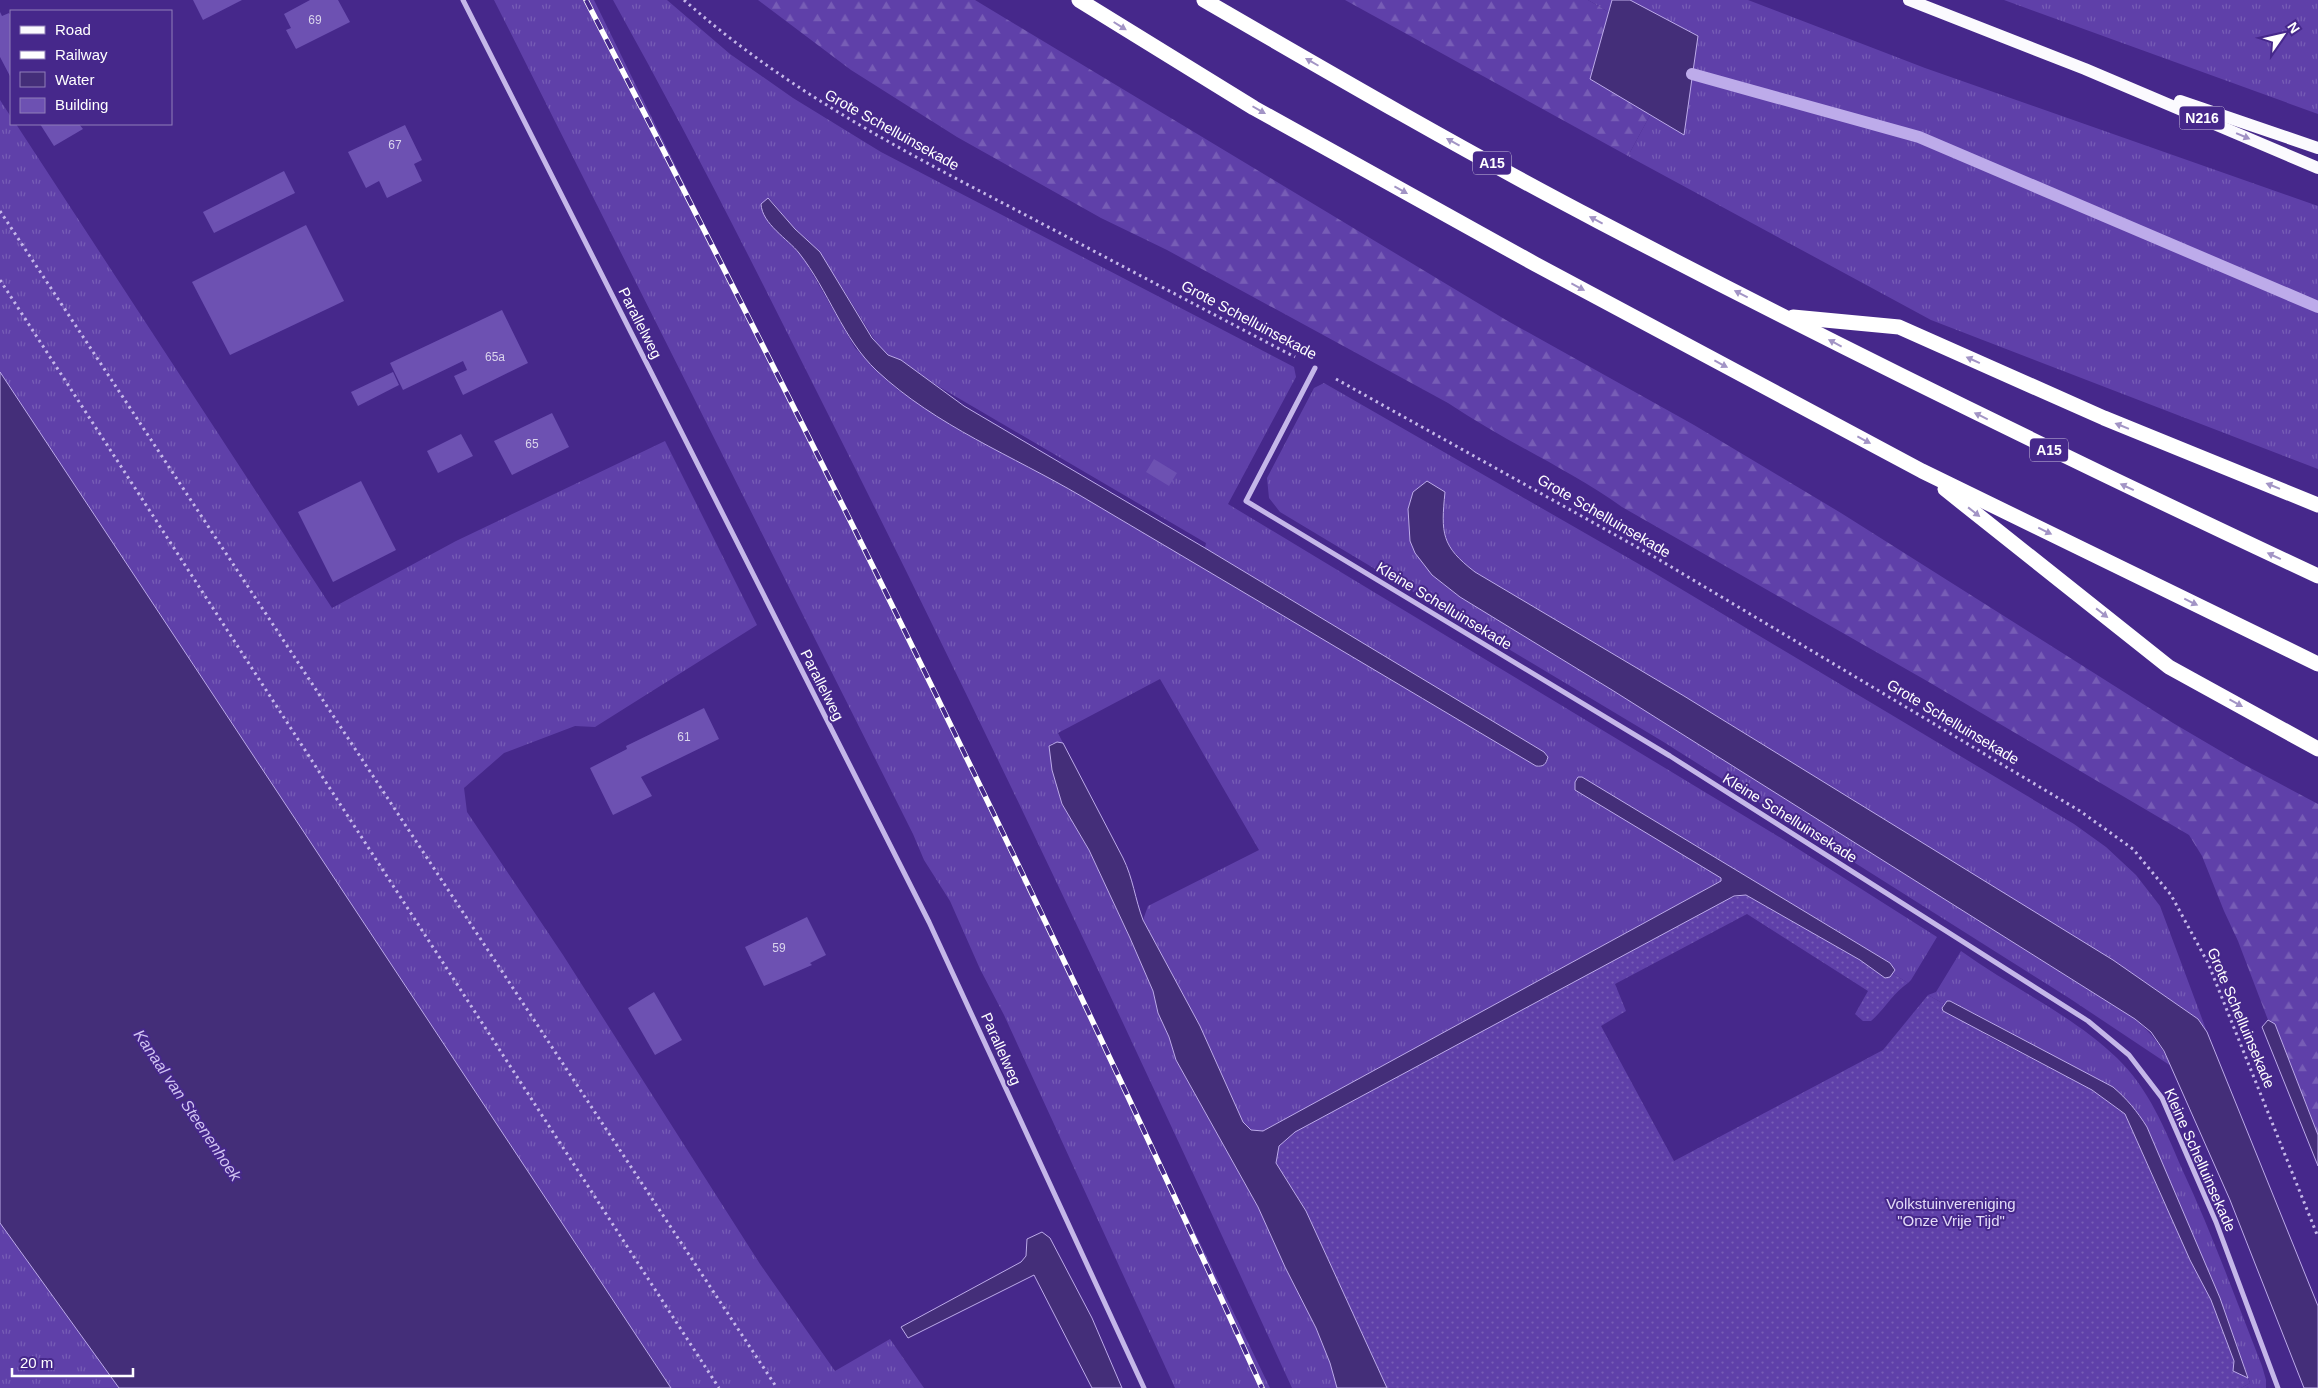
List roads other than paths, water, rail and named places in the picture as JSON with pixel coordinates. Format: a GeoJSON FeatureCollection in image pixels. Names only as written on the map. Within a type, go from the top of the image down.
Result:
{"type":"FeatureCollection","features":[{"type":"Feature","properties":{"kind":"highway"},"geometry":{"type":"LineString","coordinates":[[1079,0],[1254,108],[1535,264],[1922,471],[2318,664]]}},
{"type":"Feature","properties":{"kind":"highway","name":"A15"},"geometry":{"type":"LineString","coordinates":[[1204,0],[1376,99],[1573,207],[1879,366],[2075,462],[2318,576]]}},
{"type":"Feature","properties":{"kind":"highway","name":"A15"},"geometry":{"type":"LineString","coordinates":[[1784,316],[1900,327],[2104,418],[2318,504]]}},
{"type":"Feature","properties":{"kind":"highway"},"geometry":{"type":"LineString","coordinates":[[1922,471],[2169,667],[2318,749]]}},
{"type":"Feature","properties":{"kind":"main road","name":"N216"},"geometry":{"type":"LineString","coordinates":[[1909,0],[2085,69],[2318,168]]}},
{"type":"Feature","properties":{"kind":"main road","name":"N216"},"geometry":{"type":"LineString","coordinates":[[2085,69],[2318,148]]}},
{"type":"Feature","properties":{"kind":"street","name":"Parallelweg"},"geometry":{"type":"LineString","coordinates":[[463,0],[928,922],[1144,1388]]}},
{"type":"Feature","properties":{"kind":"street","name":"Kleine Schelluinsekade"},"geometry":{"type":"LineString","coordinates":[[1315,368],[1246,501],[1670,756],[2088,1021],[2129,1055],[2162,1098],[2216,1222],[2278,1388]]}},
{"type":"Feature","properties":{"kind":"water"},"geometry":{"type":"Polygon","coordinates":[[[1612,0],[1630,0],[1698,36],[1684,135],[1590,79],[1612,0]]]}},
{"type":"Feature","properties":{"kind":"water"},"geometry":{"type":"Polygon","coordinates":[[[768,198],[795,229],[820,252],[872,338],[888,355],[901,360],[964,406],[1205,548],[1544,752],[1548,757],[1545,763],[1541,766],[1536,766],[1081,496],[950,424],[900,391],[877,371],[854,344],[810,268],[799,253],[776,231],[766,218],[761,204],[768,198]]]}},
{"type":"Feature","properties":{"kind":"water","name":"Kanaal van Steenenhoek"},"geometry":{"type":"Polygon","coordinates":[[[0,372],[671,1388],[119,1388],[0,1223],[0,372]]]}},
{"type":"Feature","properties":{"kind":"water"},"geometry":{"type":"Polygon","coordinates":[[[1427,481],[1445,492],[1443,518],[1446,538],[1455,554],[1475,572],[1684,696],[2113,960],[2198,1019],[2207,1032],[2318,1306],[2318,1388],[2304,1388],[2230,1200],[2164,1051],[2151,1032],[2135,1019],[1612,690],[1460,597],[1432,575],[1415,553],[1410,541],[1408,509],[1413,492],[1427,481]]]}},
{"type":"Feature","properties":{"kind":"water"},"geometry":{"type":"Polygon","coordinates":[[[1057,742],[1063,743],[1123,858],[1143,920],[1200,1026],[1243,1122],[1251,1130],[1263,1131],[1721,881],[1721,878],[1575,790],[1575,782],[1578,777],[1582,777],[1890,963],[1895,970],[1890,977],[1885,978],[1860,960],[1746,895],[1734,896],[1295,1132],[1279,1146],[1276,1163],[1306,1211],[1387,1388],[1337,1388],[1330,1363],[1316,1328],[1285,1267],[1258,1207],[1176,1060],[1169,1037],[1158,1013],[1153,991],[1130,938],[1089,850],[1062,804],[1052,770],[1049,746],[1057,742]]]}},
{"type":"Feature","properties":{"kind":"water"},"geometry":{"type":"Polygon","coordinates":[[[1947,1001],[2113,1087],[2136,1110],[2147,1127],[2220,1298],[2248,1378],[2233,1371],[2234,1361],[2211,1300],[2190,1260],[2125,1114],[2092,1090],[1943,1011],[1942,1008],[1947,1001]]]}},
{"type":"Feature","properties":{"kind":"water"},"geometry":{"type":"Polygon","coordinates":[[[2268,1020],[2275,1024],[2318,1135],[2318,1166],[2262,1027],[2268,1020]]]}},
{"type":"Feature","properties":{"kind":"water"},"geometry":{"type":"Polygon","coordinates":[[[1042,1232],[1050,1238],[1092,1318],[1122,1388],[1092,1388],[1034,1275],[908,1338],[901,1327],[1021,1262],[1026,1256],[1027,1239],[1042,1232]]]}},
{"type":"Feature","properties":{"kind":"waterway"},"geometry":{"type":"LineString","coordinates":[[1692,74],[1919,137],[2318,307]]}},
{"type":"Feature","properties":{"kind":"railway"},"geometry":{"type":"LineString","coordinates":[[586,0],[762,344],[933,690],[1100,1038],[1262,1388]]}},
{"type":"Feature","properties":{"kind":"park label","name":"Volkstuinvereniging \"Onze Vrije Tijd\""},"geometry":{"type":"Point","coordinates":[1951,1212]}}]}
